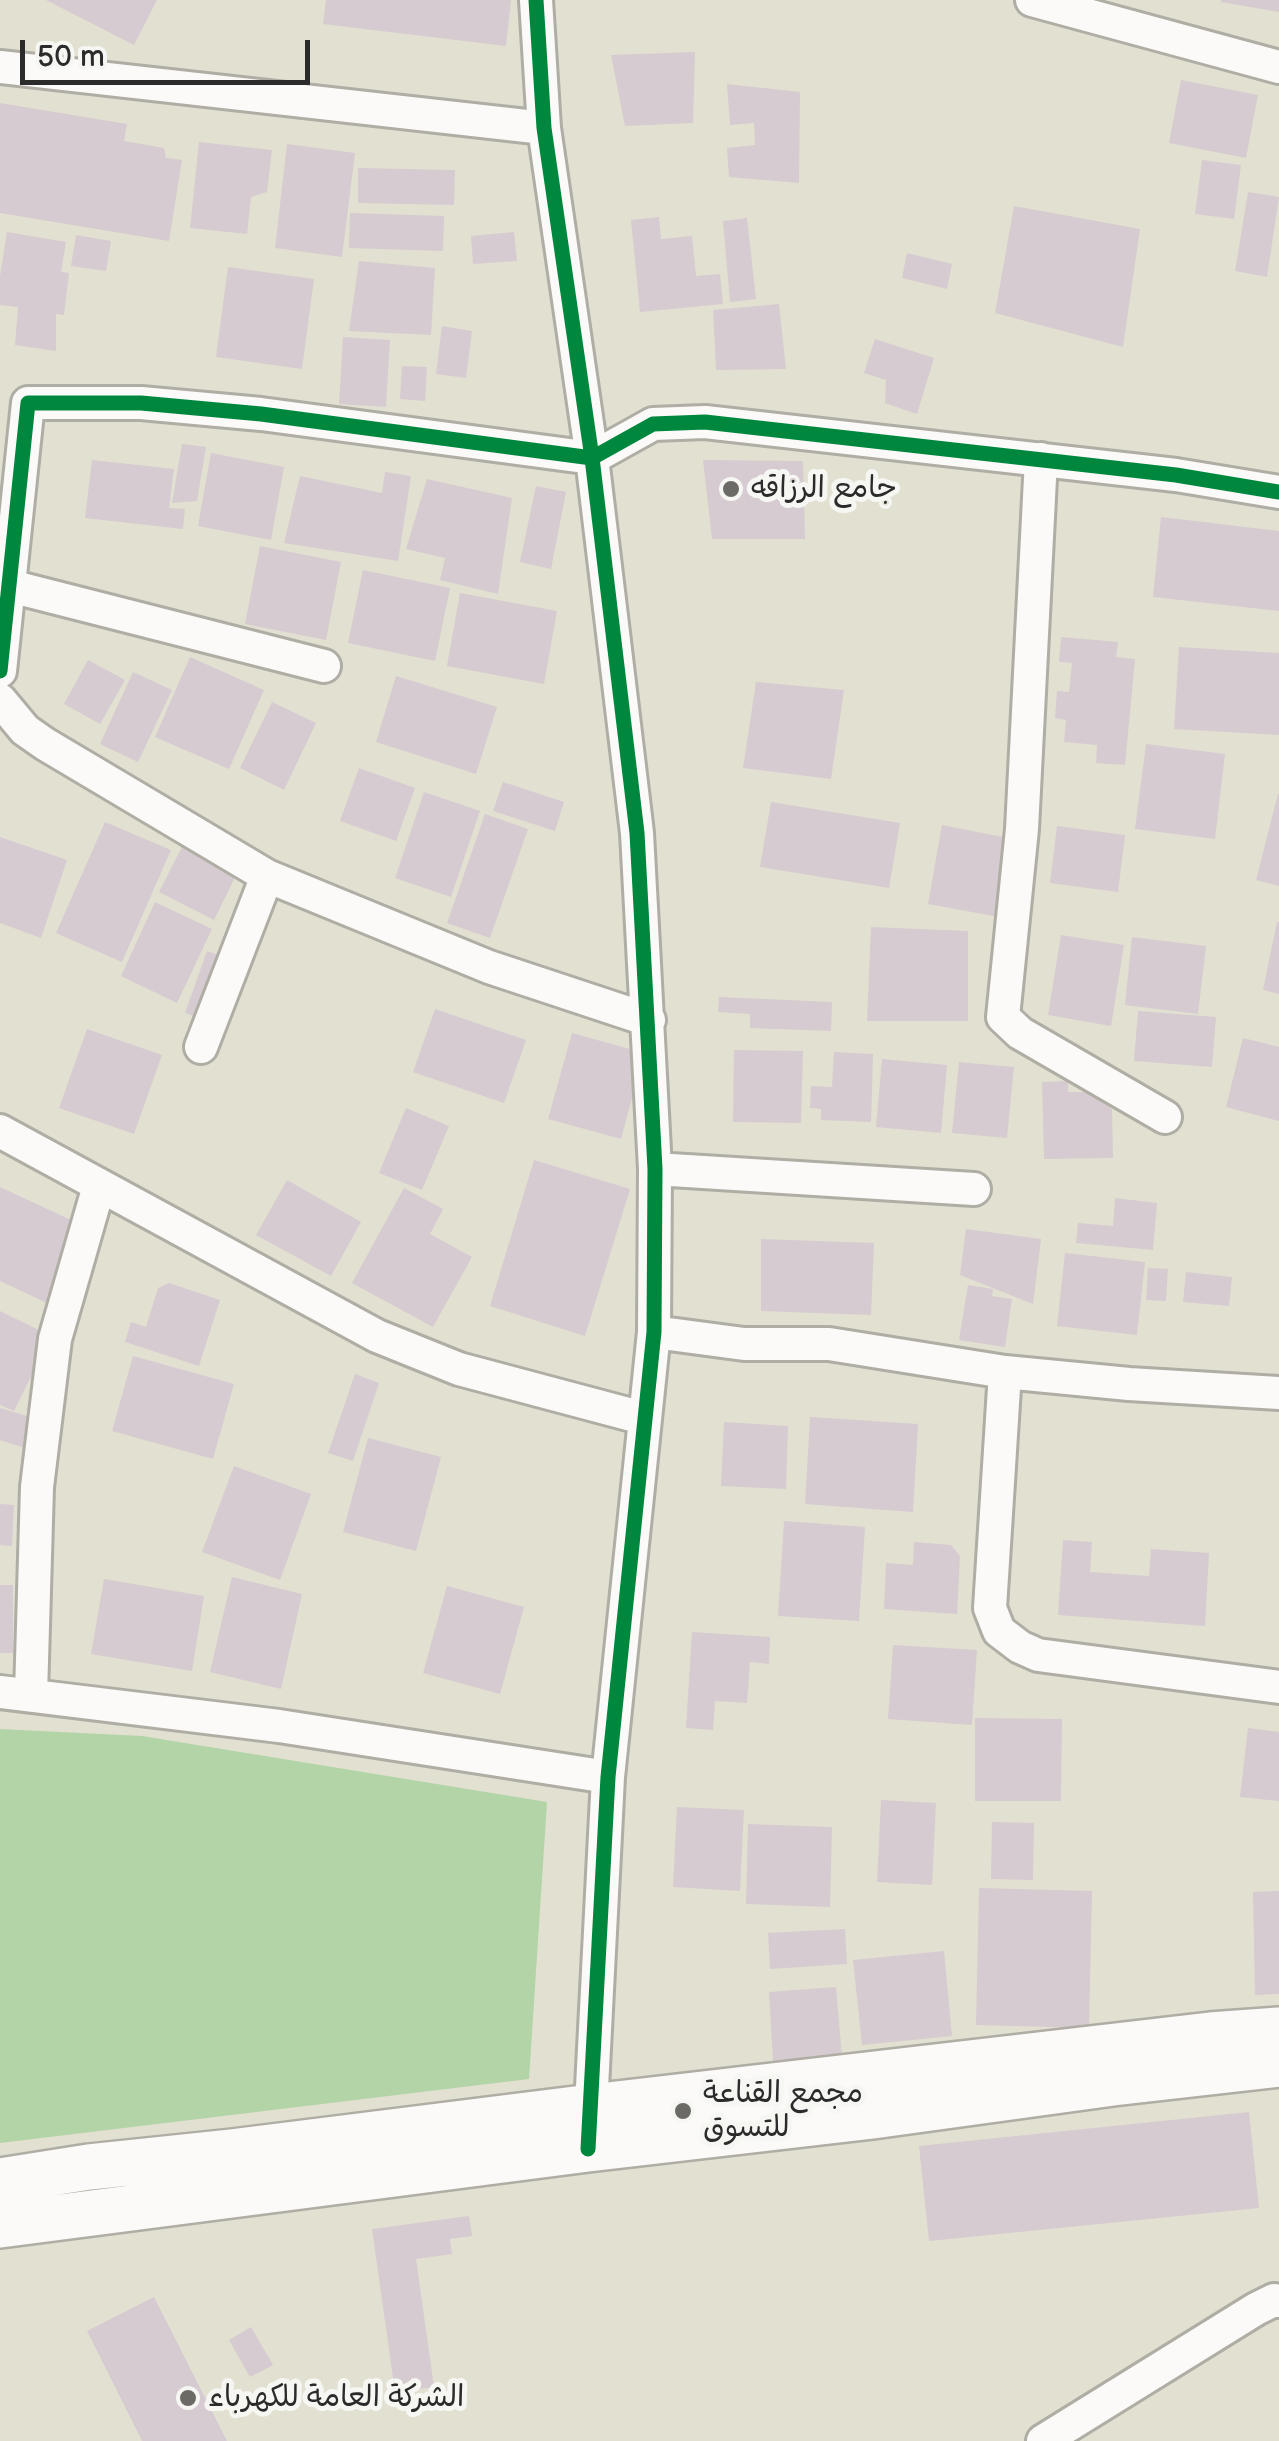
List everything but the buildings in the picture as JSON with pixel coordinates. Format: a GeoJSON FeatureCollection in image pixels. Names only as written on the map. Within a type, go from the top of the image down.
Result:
{"type":"FeatureCollection","features":[{"type":"Feature","properties":{"kind":"main road"},"geometry":{"type":"LineString","coordinates":[[0,2226],[590,2128],[1210,2035],[1279,2030]]}},
{"type":"Feature","properties":{"kind":"main road"},"geometry":{"type":"LineString","coordinates":[[0,2181],[232,2152],[590,2128],[1279,2064]]}},
{"type":"Feature","properties":{"kind":"street"},"geometry":{"type":"LineString","coordinates":[[536,0],[544,128],[592,458],[637,833],[656,1169],[654,1332],[608,1777],[590,2128]]}},
{"type":"Feature","properties":{"kind":"street"},"geometry":{"type":"LineString","coordinates":[[1032,0],[1279,68]]}},
{"type":"Feature","properties":{"kind":"street"},"geometry":{"type":"LineString","coordinates":[[0,67],[544,128]]}},
{"type":"Feature","properties":{"kind":"street"},"geometry":{"type":"LineString","coordinates":[[0,671],[10,586],[14,401],[140,403],[261,414],[592,458],[653,424],[705,422],[1176,475],[1279,492]]}},
{"type":"Feature","properties":{"kind":"street"},"geometry":{"type":"LineString","coordinates":[[1041,459],[1022,829],[1003,1017],[1020,1034],[1165,1117]]}},
{"type":"Feature","properties":{"kind":"street"},"geometry":{"type":"LineString","coordinates":[[10,586],[324,666]]}},
{"type":"Feature","properties":{"kind":"street"},"geometry":{"type":"LineString","coordinates":[[0,700],[25,730],[45,744],[267,876],[489,967],[649,1020]]}},
{"type":"Feature","properties":{"kind":"street"},"geometry":{"type":"LineString","coordinates":[[201,1047],[267,876]]}},
{"type":"Feature","properties":{"kind":"street"},"geometry":{"type":"LineString","coordinates":[[0,1130],[377,1336],[459,1370],[643,1418]]}},
{"type":"Feature","properties":{"kind":"street"},"geometry":{"type":"LineString","coordinates":[[656,1169],[974,1189]]}},
{"type":"Feature","properties":{"kind":"street"},"geometry":{"type":"LineString","coordinates":[[99,1186],[54,1339],[16,1694],[279,1726],[608,1777]]}},
{"type":"Feature","properties":{"kind":"street"},"geometry":{"type":"LineString","coordinates":[[654,1332],[744,1344],[829,1344],[1005,1372],[1279,1393]]}},
{"type":"Feature","properties":{"kind":"street"},"geometry":{"type":"LineString","coordinates":[[1005,1372],[990,1608],[999,1631],[1020,1647],[1038,1654],[1279,1686]]}},
{"type":"Feature","properties":{"kind":"street"},"geometry":{"type":"LineString","coordinates":[[1043,2441],[1256,2309],[1279,2301]]}},
{"type":"Feature","properties":{"kind":"green space"},"geometry":{"type":"Polygon","coordinates":[[[0,1729],[142,1736],[547,1802],[529,2079],[0,2143],[0,1729]]]}},
{"type":"Feature","properties":{"kind":"cycle path"},"geometry":{"type":"LineString","coordinates":[[536,0],[544,128],[592,458],[637,833],[655,1169],[654,1332],[608,1777],[588,2149]]}},
{"type":"Feature","properties":{"kind":"cycle path"},"geometry":{"type":"LineString","coordinates":[[0,671],[28,403],[141,403],[261,414],[592,458],[653,424],[705,422],[1176,475],[1279,492]]}},
{"type":"Feature","properties":{"kind":"place","name":"جامع الرزاقه"},"geometry":{"type":"Point","coordinates":[731,489]}},
{"type":"Feature","properties":{"kind":"place","name":"مجمع القناعة للتسوق"},"geometry":{"type":"Point","coordinates":[683,2111]}},
{"type":"Feature","properties":{"kind":"place","name":"الشركة العامة للكهرباء"},"geometry":{"type":"Point","coordinates":[188,2398]}}]}
